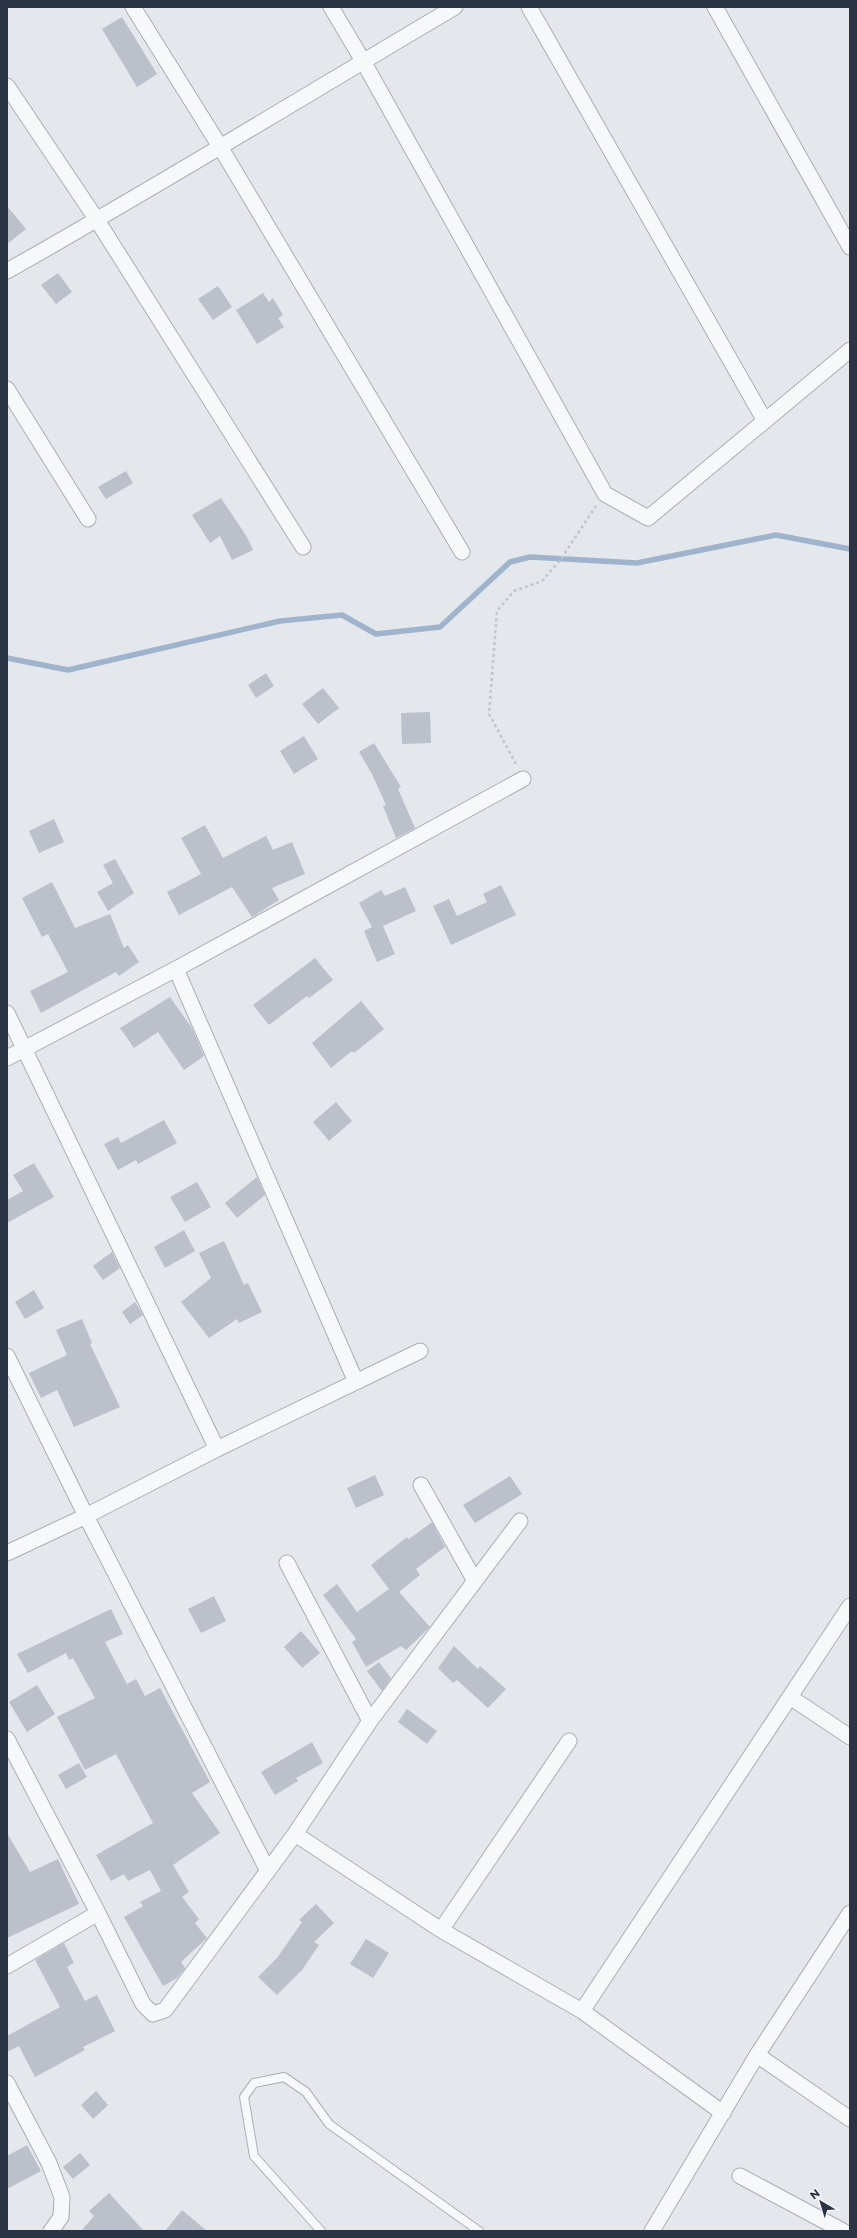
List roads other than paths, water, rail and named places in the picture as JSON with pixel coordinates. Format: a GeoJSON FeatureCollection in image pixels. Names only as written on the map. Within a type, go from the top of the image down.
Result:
{"type":"FeatureCollection","features":[{"type":"Feature","properties":{"kind":"street"},"geometry":{"type":"LineString","coordinates":[[133,7],[219,146],[462,552]]}},
{"type":"Feature","properties":{"kind":"street"},"geometry":{"type":"LineString","coordinates":[[331,7],[363,61],[605,494],[648,518],[850,350]]}},
{"type":"Feature","properties":{"kind":"street"},"geometry":{"type":"LineString","coordinates":[[7,271],[96,220],[455,7]]}},
{"type":"Feature","properties":{"kind":"street"},"geometry":{"type":"LineString","coordinates":[[528,7],[765,421]]}},
{"type":"Feature","properties":{"kind":"street"},"geometry":{"type":"LineString","coordinates":[[715,7],[850,248]]}},
{"type":"Feature","properties":{"kind":"street"},"geometry":{"type":"LineString","coordinates":[[7,86],[96,220],[303,547]]}},
{"type":"Feature","properties":{"kind":"street"},"geometry":{"type":"LineString","coordinates":[[7,389],[88,519]]}},
{"type":"Feature","properties":{"kind":"street"},"geometry":{"type":"LineString","coordinates":[[7,1058],[176,969],[523,779]]}},
{"type":"Feature","properties":{"kind":"street"},"geometry":{"type":"LineString","coordinates":[[176,969],[356,1382]]}},
{"type":"Feature","properties":{"kind":"street"},"geometry":{"type":"LineString","coordinates":[[7,1013],[217,1449]]}},
{"type":"Feature","properties":{"kind":"street"},"geometry":{"type":"LineString","coordinates":[[7,1552],[86,1516],[217,1449],[420,1350]]}},
{"type":"Feature","properties":{"kind":"street"},"geometry":{"type":"LineString","coordinates":[[7,1356],[86,1516],[268,1871]]}},
{"type":"Feature","properties":{"kind":"street"},"geometry":{"type":"LineString","coordinates":[[421,1485],[475,1581]]}},
{"type":"Feature","properties":{"kind":"street"},"geometry":{"type":"LineString","coordinates":[[7,1739],[98,1913],[143,2004],[153,2014],[165,2010],[295,1834],[370,1721],[520,1521]]}},
{"type":"Feature","properties":{"kind":"street"},"geometry":{"type":"LineString","coordinates":[[288,1563],[370,1721]]}},
{"type":"Feature","properties":{"kind":"street"},"geometry":{"type":"LineString","coordinates":[[582,2011],[850,1606]]}},
{"type":"Feature","properties":{"kind":"street"},"geometry":{"type":"LineString","coordinates":[[790,1697],[850,1737]]}},
{"type":"Feature","properties":{"kind":"street"},"geometry":{"type":"LineString","coordinates":[[441,1930],[569,1741]]}},
{"type":"Feature","properties":{"kind":"street"},"geometry":{"type":"LineString","coordinates":[[295,1834],[441,1930],[582,2011],[723,2113]]}},
{"type":"Feature","properties":{"kind":"street"},"geometry":{"type":"LineString","coordinates":[[7,1966],[98,1913]]}},
{"type":"Feature","properties":{"kind":"street"},"geometry":{"type":"LineString","coordinates":[[652,2231],[757,2055],[850,1913]]}},
{"type":"Feature","properties":{"kind":"street"},"geometry":{"type":"LineString","coordinates":[[757,2055],[850,2120]]}},
{"type":"Feature","properties":{"kind":"street"},"geometry":{"type":"LineString","coordinates":[[7,2082],[49,2163],[62,2197],[61,2217],[51,2231]]}},
{"type":"Feature","properties":{"kind":"street"},"geometry":{"type":"LineString","coordinates":[[740,2176],[843,2231]]}},
{"type":"Feature","properties":{"kind":"lane"},"geometry":{"type":"LineString","coordinates":[[321,2231],[254,2156],[244,2097],[254,2083],[284,2077],[306,2092],[329,2124],[479,2231]]}},
{"type":"Feature","properties":{"kind":"waterway"},"geometry":{"type":"LineString","coordinates":[[7,658],[68,670],[280,621],[342,615],[376,634],[440,627],[510,562],[530,557],[637,563],[776,535],[850,549]]}}]}
